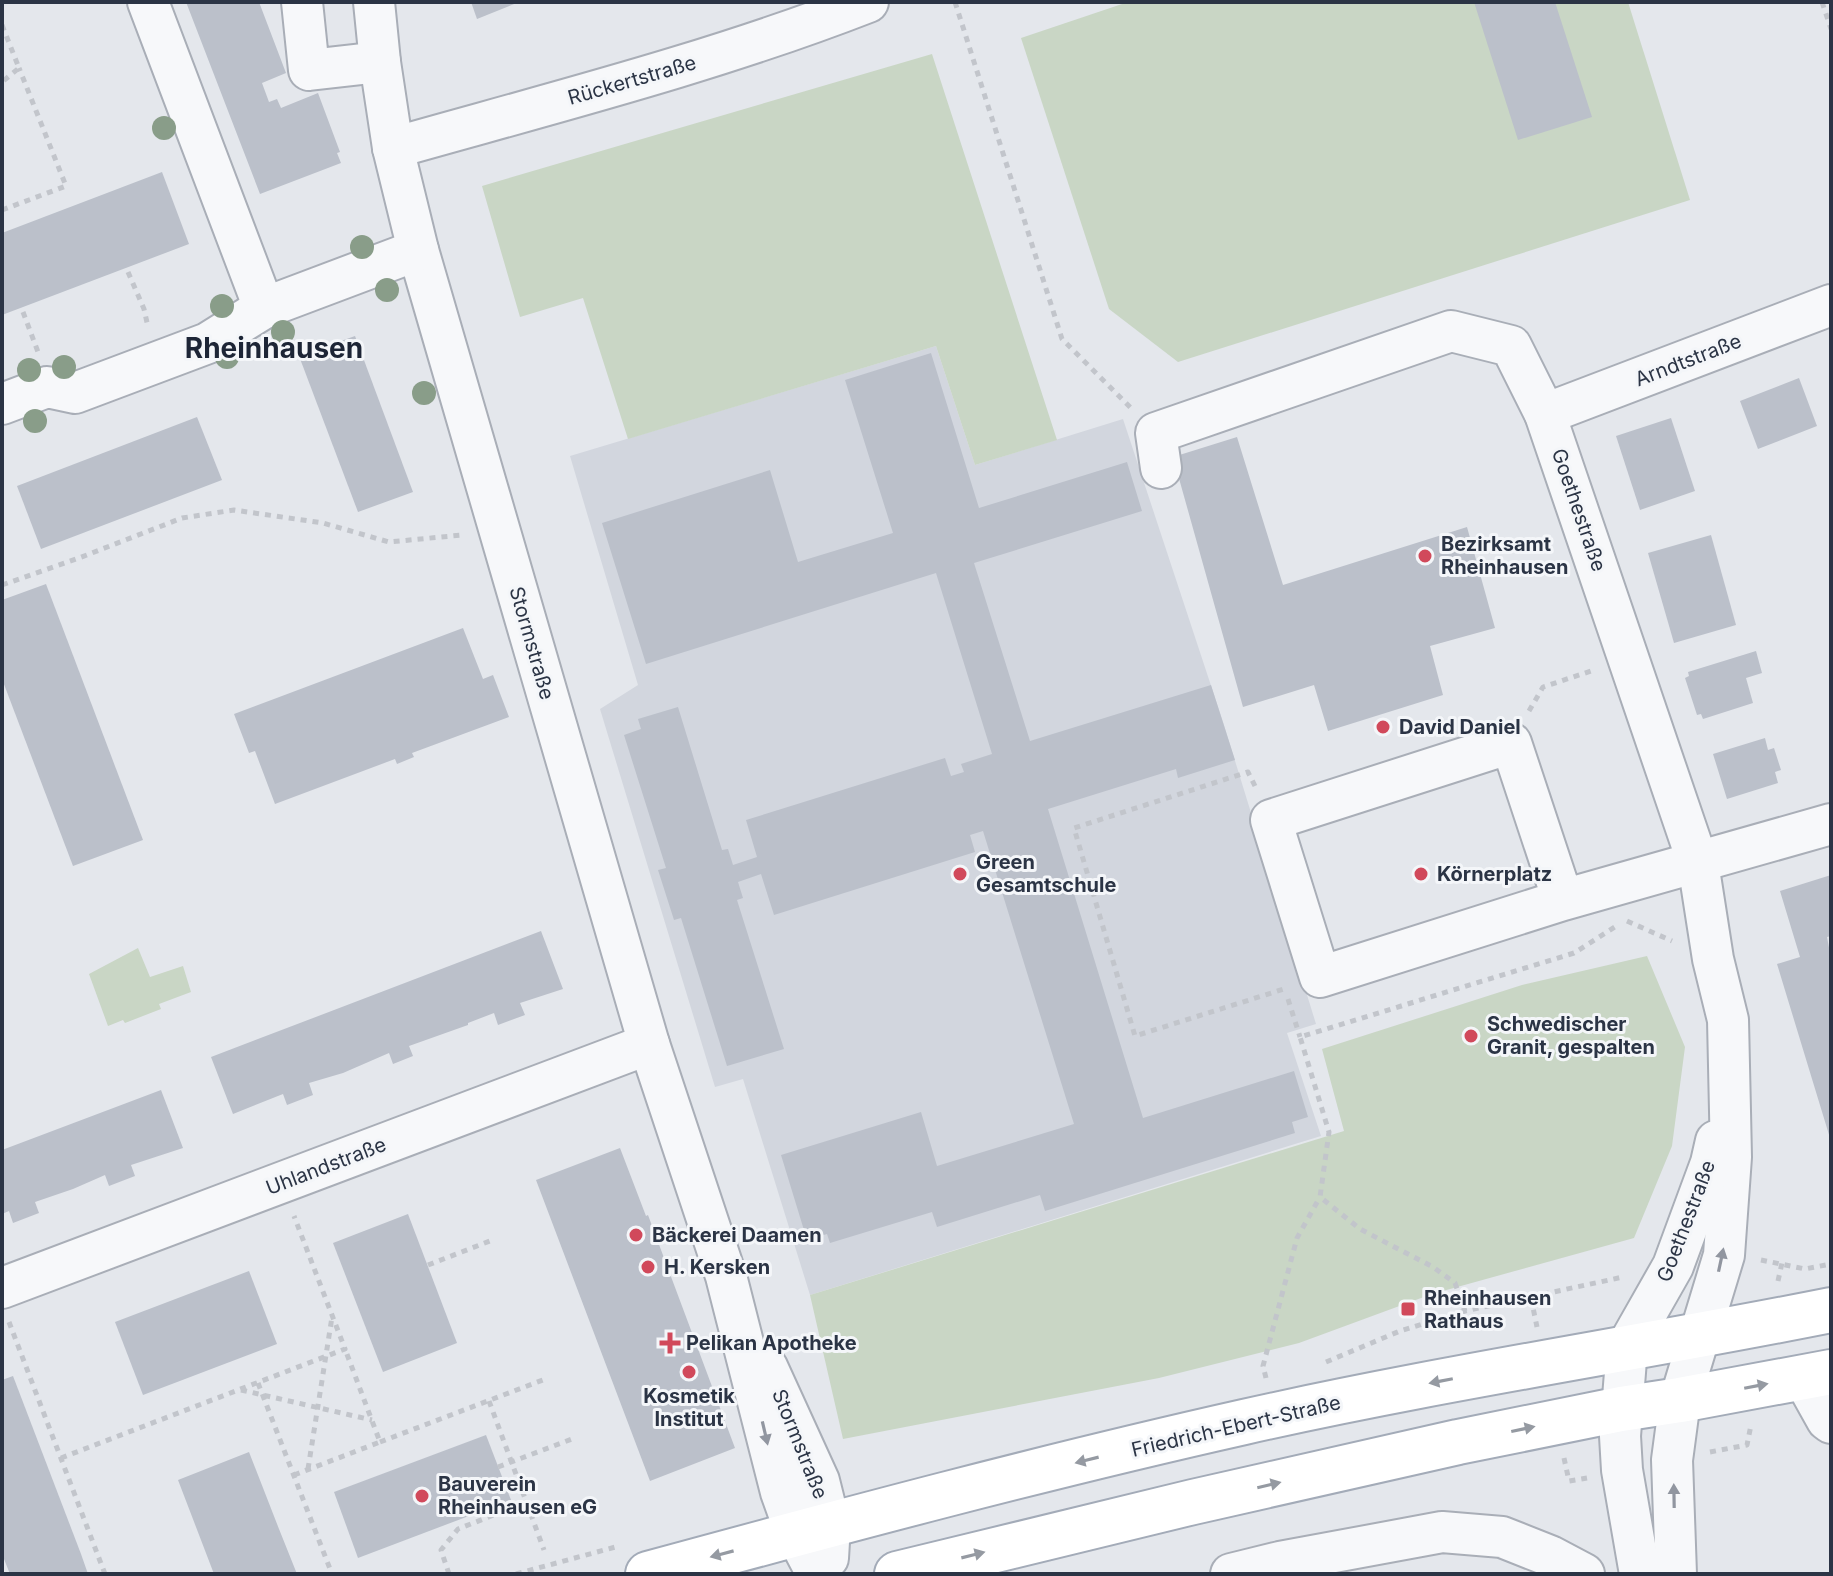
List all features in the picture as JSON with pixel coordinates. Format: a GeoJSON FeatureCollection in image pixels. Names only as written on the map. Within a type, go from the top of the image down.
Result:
{"type":"FeatureCollection","features":[{"type":"Feature","properties":{"kind":"main road","name":"Friedrich-Ebert-Straße"},"geometry":{"type":"LineString","coordinates":[[648,1574],[813,1529],[1245,1422],[1444,1381],[1831,1310]]}},
{"type":"Feature","properties":{"kind":"main road"},"geometry":{"type":"LineString","coordinates":[[897,1574],[1209,1498],[1458,1442],[1817,1374]]}},
{"type":"Feature","properties":{"kind":"street"},"geometry":{"type":"LineString","coordinates":[[148,2],[264,308]]}},
{"type":"Feature","properties":{"kind":"street"},"geometry":{"type":"LineString","coordinates":[[302,2],[309,70],[380,62]]}},
{"type":"Feature","properties":{"kind":"street","name":"Stormstraße"},"geometry":{"type":"LineString","coordinates":[[374,2],[393,148],[418,250],[653,1056],[726,1276],[819,1481],[813,1529],[817,1574]]}},
{"type":"Feature","properties":{"kind":"street","name":"Rückertstraße"},"geometry":{"type":"LineString","coordinates":[[393,148],[682,66],[868,2]]}},
{"type":"Feature","properties":{"kind":"street"},"geometry":{"type":"LineString","coordinates":[[2,404],[47,387],[75,393],[208,343],[264,308],[418,250]]}},
{"type":"Feature","properties":{"kind":"street","name":"Arndtstraße"},"geometry":{"type":"LineString","coordinates":[[1545,414],[1831,305]]}},
{"type":"Feature","properties":{"kind":"street","name":"Goethestraße"},"geometry":{"type":"LineString","coordinates":[[1158,450],[1451,331],[1511,346],[1545,414],[1698,863],[1713,959],[1728,1020],[1731,1157],[1724,1255],[1680,1400],[1672,1460],[1676,1574]]}},
{"type":"Feature","properties":{"kind":"street"},"geometry":{"type":"LineString","coordinates":[[1563,900],[1511,743],[1271,820],[1320,977],[1563,900],[1831,824]]}},
{"type":"Feature","properties":{"kind":"street"},"geometry":{"type":"LineString","coordinates":[[506,1123],[653,1056]]}},
{"type":"Feature","properties":{"kind":"street","name":"Uhlandstraße"},"geometry":{"type":"LineString","coordinates":[[5,1302],[281,1183],[653,1056]]}},
{"type":"Feature","properties":{"kind":"street","name":"Goethestraße"},"geometry":{"type":"LineString","coordinates":[[1640,1574],[1622,1470],[1620,1436],[1627,1347],[1673,1266],[1711,1163],[1730,1075]]}},
{"type":"Feature","properties":{"kind":"street"},"geometry":{"type":"LineString","coordinates":[[1817,1374],[1827,1420],[1831,1423]]}},
{"type":"Feature","properties":{"kind":"street","name":"Stormstraße"},"geometry":{"type":"LineString","coordinates":[[813,1529],[827,1574]]}},
{"type":"Feature","properties":{"kind":"street"},"geometry":{"type":"LineString","coordinates":[[1231,1574],[1442,1532],[1502,1537],[1567,1565]]}},
{"type":"Feature","properties":{"kind":"path"},"geometry":{"type":"LineString","coordinates":[[955,2],[1062,339],[1158,450]]}},
{"type":"Feature","properties":{"kind":"path"},"geometry":{"type":"LineString","coordinates":[[1822,2],[1831,29]]}},
{"type":"Feature","properties":{"kind":"path"},"geometry":{"type":"LineString","coordinates":[[2,25],[66,186],[2,210]]}},
{"type":"Feature","properties":{"kind":"path"},"geometry":{"type":"LineString","coordinates":[[2,82],[19,68]]}},
{"type":"Feature","properties":{"kind":"path"},"geometry":{"type":"LineString","coordinates":[[128,272],[161,361]]}},
{"type":"Feature","properties":{"kind":"path"},"geometry":{"type":"LineString","coordinates":[[2,585],[182,518],[234,510],[323,523],[389,542],[457,536],[498,523]]}},
{"type":"Feature","properties":{"kind":"path"},"geometry":{"type":"LineString","coordinates":[[1511,743],[1543,687],[1629,658]]}},
{"type":"Feature","properties":{"kind":"path"},"geometry":{"type":"LineString","coordinates":[[1271,820],[1248,772],[1074,828],[1135,1036],[1284,989]]}},
{"type":"Feature","properties":{"kind":"path"},"geometry":{"type":"LineString","coordinates":[[1267,1386],[1263,1366],[1297,1238],[1320,1197],[1329,1132],[1300,1037],[1574,953],[1638,911]]}},
{"type":"Feature","properties":{"kind":"path"},"geometry":{"type":"LineString","coordinates":[[281,1183],[380,1442]]}},
{"type":"Feature","properties":{"kind":"path"},"geometry":{"type":"LineString","coordinates":[[1320,1197],[1360,1229],[1433,1267],[1455,1283],[1465,1311]]}},
{"type":"Feature","properties":{"kind":"path"},"geometry":{"type":"LineString","coordinates":[[428,1265],[495,1239]]}},
{"type":"Feature","properties":{"kind":"path"},"geometry":{"type":"LineString","coordinates":[[1782,1263],[1805,1269],[1831,1264]]}},
{"type":"Feature","properties":{"kind":"path"},"geometry":{"type":"LineString","coordinates":[[5,1302],[105,1574]]}},
{"type":"Feature","properties":{"kind":"path"},"geometry":{"type":"LineString","coordinates":[[308,1470],[332,1316]]}},
{"type":"Feature","properties":{"kind":"path"},"geometry":{"type":"LineString","coordinates":[[61,1458],[345,1349]]}},
{"type":"Feature","properties":{"kind":"path"},"geometry":{"type":"LineString","coordinates":[[294,1475],[548,1378]]}},
{"type":"Feature","properties":{"kind":"path"},"geometry":{"type":"LineString","coordinates":[[258,1383],[332,1574]]}},
{"type":"Feature","properties":{"kind":"path"},"geometry":{"type":"LineString","coordinates":[[240,1389],[372,1420]]}},
{"type":"Feature","properties":{"kind":"path"},"geometry":{"type":"LineString","coordinates":[[489,1401],[544,1550]]}},
{"type":"Feature","properties":{"kind":"path"},"geometry":{"type":"LineString","coordinates":[[498,1467],[572,1439]]}},
{"type":"Feature","properties":{"kind":"path"},"geometry":{"type":"LineString","coordinates":[[449,1574],[441,1550],[458,1529],[527,1502]]}},
{"type":"Feature","properties":{"kind":"shaded area","name":"Green Gesamtschule"},"geometry":{"type":"Polygon","coordinates":[[[936,346],[975,465],[1123,419],[1224,725],[1316,1024],[1287,1033],[1321,1136],[810,1295],[743,1079],[715,1087],[600,709],[638,685],[570,456],[936,346]]]}},
{"type":"Feature","properties":{"kind":"green space"},"geometry":{"type":"Polygon","coordinates":[[[1128,2],[1628,2],[1690,200],[1178,362],[1109,309],[1021,38],[1128,2]]]}},
{"type":"Feature","properties":{"kind":"green space"},"geometry":{"type":"Polygon","coordinates":[[[932,54],[1057,440],[975,465],[936,346],[628,439],[583,298],[520,317],[482,186],[932,54]]]}},
{"type":"Feature","properties":{"kind":"green space"},"geometry":{"type":"Polygon","coordinates":[[[138,948],[150,977],[183,966],[191,992],[159,1004],[161,1009],[108,1026],[89,974],[138,948]]]}},
{"type":"Feature","properties":{"kind":"green space"},"geometry":{"type":"Polygon","coordinates":[[[1647,956],[1685,1047],[1672,1146],[1634,1238],[1432,1294],[1299,1343],[1159,1378],[843,1439],[810,1295],[1344,1131],[1322,1049],[1522,985],[1647,956]]]}},
{"type":"Feature","properties":{"kind":"building"},"geometry":{"type":"Polygon","coordinates":[[[186,2],[259,2],[286,73],[262,83],[269,102],[277,99],[281,108],[318,93],[340,152],[337,153],[341,163],[260,194],[186,2]]]}},
{"type":"Feature","properties":{"kind":"building"},"geometry":{"type":"Polygon","coordinates":[[[471,2],[519,2],[477,19],[471,2]]]}},
{"type":"Feature","properties":{"kind":"building"},"geometry":{"type":"Polygon","coordinates":[[[1474,2],[1555,2],[1592,117],[1518,140],[1474,2]]]}},
{"type":"Feature","properties":{"kind":"building"},"geometry":{"type":"Polygon","coordinates":[[[162,172],[189,244],[2,315],[2,233],[162,172]]]}},
{"type":"Feature","properties":{"kind":"building"},"geometry":{"type":"Polygon","coordinates":[[[355,336],[413,492],[358,512],[299,356],[355,336]]]}},
{"type":"Feature","properties":{"kind":"building"},"geometry":{"type":"Polygon","coordinates":[[[931,353],[979,508],[1127,462],[1142,511],[974,563],[1030,741],[1211,685],[1235,760],[1178,778],[1176,769],[1048,809],[1143,1118],[1294,1071],[1308,1117],[1292,1122],[1295,1133],[1045,1211],[1040,1195],[937,1227],[932,1212],[830,1243],[827,1234],[807,1240],[781,1155],[921,1112],[937,1166],[1074,1124],[983,831],[970,835],[975,852],[774,915],[761,874],[738,882],[743,898],[737,900],[784,1049],[727,1066],[681,918],[674,920],[658,870],[666,868],[624,735],[641,729],[638,719],[678,707],[722,850],[728,849],[733,865],[757,857],[746,820],[945,758],[951,776],[964,772],[961,764],[992,754],[936,573],[646,664],[602,523],[770,470],[798,562],[893,533],[845,380],[931,353]]]}},
{"type":"Feature","properties":{"kind":"building"},"geometry":{"type":"Polygon","coordinates":[[[1799,378],[1817,426],[1758,449],[1740,401],[1799,378]]]}},
{"type":"Feature","properties":{"kind":"building"},"geometry":{"type":"Polygon","coordinates":[[[197,417],[222,480],[41,549],[17,486],[197,417]]]}},
{"type":"Feature","properties":{"kind":"building"},"geometry":{"type":"Polygon","coordinates":[[[1671,418],[1695,491],[1640,510],[1616,436],[1671,418]]]}},
{"type":"Feature","properties":{"kind":"building","name":"Bezirksamt Rheinhausen"},"geometry":{"type":"Polygon","coordinates":[[[1237,437],[1283,585],[1467,527],[1495,628],[1430,646],[1443,695],[1328,731],[1314,685],[1243,707],[1173,457],[1237,437]]]}},
{"type":"Feature","properties":{"kind":"building"},"geometry":{"type":"Polygon","coordinates":[[[1711,535],[1736,625],[1674,643],[1648,553],[1711,535]]]}},
{"type":"Feature","properties":{"kind":"building"},"geometry":{"type":"Polygon","coordinates":[[[46,584],[143,840],[73,866],[2,679],[2,600],[46,584]]]}},
{"type":"Feature","properties":{"kind":"building"},"geometry":{"type":"Polygon","coordinates":[[[463,628],[483,679],[493,675],[509,717],[412,753],[414,757],[397,764],[395,759],[275,804],[255,751],[249,753],[234,714],[463,628]]]}},
{"type":"Feature","properties":{"kind":"building"},"geometry":{"type":"Polygon","coordinates":[[[1756,651],[1762,673],[1746,678],[1753,703],[1703,719],[1701,714],[1697,715],[1685,678],[1689,676],[1688,672],[1756,651]]]}},
{"type":"Feature","properties":{"kind":"building"},"geometry":{"type":"Polygon","coordinates":[[[1765,738],[1768,750],[1774,748],[1781,770],[1775,772],[1778,783],[1727,799],[1713,754],[1765,738]]]}},
{"type":"Feature","properties":{"kind":"building"},"geometry":{"type":"Polygon","coordinates":[[[1831,875],[1831,936],[1827,937],[1831,958],[1830,1138],[1777,964],[1800,957],[1780,891],[1831,875]]]}},
{"type":"Feature","properties":{"kind":"building"},"geometry":{"type":"Polygon","coordinates":[[[541,931],[563,989],[520,1003],[525,1015],[498,1025],[494,1013],[409,1046],[413,1056],[393,1064],[389,1053],[343,1073],[309,1083],[313,1095],[287,1105],[283,1094],[233,1114],[211,1057],[541,931]]]}},
{"type":"Feature","properties":{"kind":"building"},"geometry":{"type":"Polygon","coordinates":[[[161,1090],[183,1148],[131,1165],[135,1176],[109,1186],[105,1175],[35,1202],[39,1213],[13,1223],[9,1211],[2,1214],[2,1150],[161,1090]]]}},
{"type":"Feature","properties":{"kind":"building"},"geometry":{"type":"Polygon","coordinates":[[[620,1148],[735,1448],[650,1481],[536,1180],[620,1148]]]}},
{"type":"Feature","properties":{"kind":"building"},"geometry":{"type":"Polygon","coordinates":[[[408,1214],[457,1343],[383,1372],[333,1243],[408,1214]]]}},
{"type":"Feature","properties":{"kind":"building"},"geometry":{"type":"Polygon","coordinates":[[[249,1271],[277,1344],[143,1395],[115,1322],[249,1271]]]}},
{"type":"Feature","properties":{"kind":"building"},"geometry":{"type":"Polygon","coordinates":[[[13,1376],[88,1574],[10,1574],[2,1554],[2,1380],[13,1376]]]}},
{"type":"Feature","properties":{"kind":"building","name":"Bauverein Rheinhausen eG"},"geometry":{"type":"Polygon","coordinates":[[[486,1435],[511,1500],[358,1558],[334,1492],[486,1435]]]}},
{"type":"Feature","properties":{"kind":"building"},"geometry":{"type":"Polygon","coordinates":[[[249,1452],[297,1574],[214,1574],[178,1480],[249,1452]]]}},
{"type":"Feature","properties":{"kind":"place","name":"Bezirksamt Rheinhausen"},"geometry":{"type":"Point","coordinates":[1425,556]}},
{"type":"Feature","properties":{"kind":"place","name":"David Daniel"},"geometry":{"type":"Point","coordinates":[1383,727]}},
{"type":"Feature","properties":{"kind":"place","name":"Green Gesamtschule"},"geometry":{"type":"Point","coordinates":[960,874]}},
{"type":"Feature","properties":{"kind":"place","name":"Körnerplatz"},"geometry":{"type":"Point","coordinates":[1421,874]}},
{"type":"Feature","properties":{"kind":"place","name":"Schwedischer Granit, gespalten"},"geometry":{"type":"Point","coordinates":[1471,1036]}},
{"type":"Feature","properties":{"kind":"place","name":"Bäckerei Daamen"},"geometry":{"type":"Point","coordinates":[636,1235]}},
{"type":"Feature","properties":{"kind":"place","name":"H. Kersken"},"geometry":{"type":"Point","coordinates":[648,1267]}},
{"type":"Feature","properties":{"kind":"place","name":"Rheinhausen Rathaus"},"geometry":{"type":"Point","coordinates":[1408,1309]}},
{"type":"Feature","properties":{"kind":"place","name":"Pelikan Apotheke"},"geometry":{"type":"Point","coordinates":[670,1343]}},
{"type":"Feature","properties":{"kind":"place","name":"Kosmetik Institut"},"geometry":{"type":"Point","coordinates":[689,1372]}},
{"type":"Feature","properties":{"kind":"place","name":"Bauverein Rheinhausen eG"},"geometry":{"type":"Point","coordinates":[422,1496]}},
{"type":"Feature","properties":{"kind":"district","name":"Rheinhausen"},"geometry":{"type":"Point","coordinates":[274,348]}}]}
